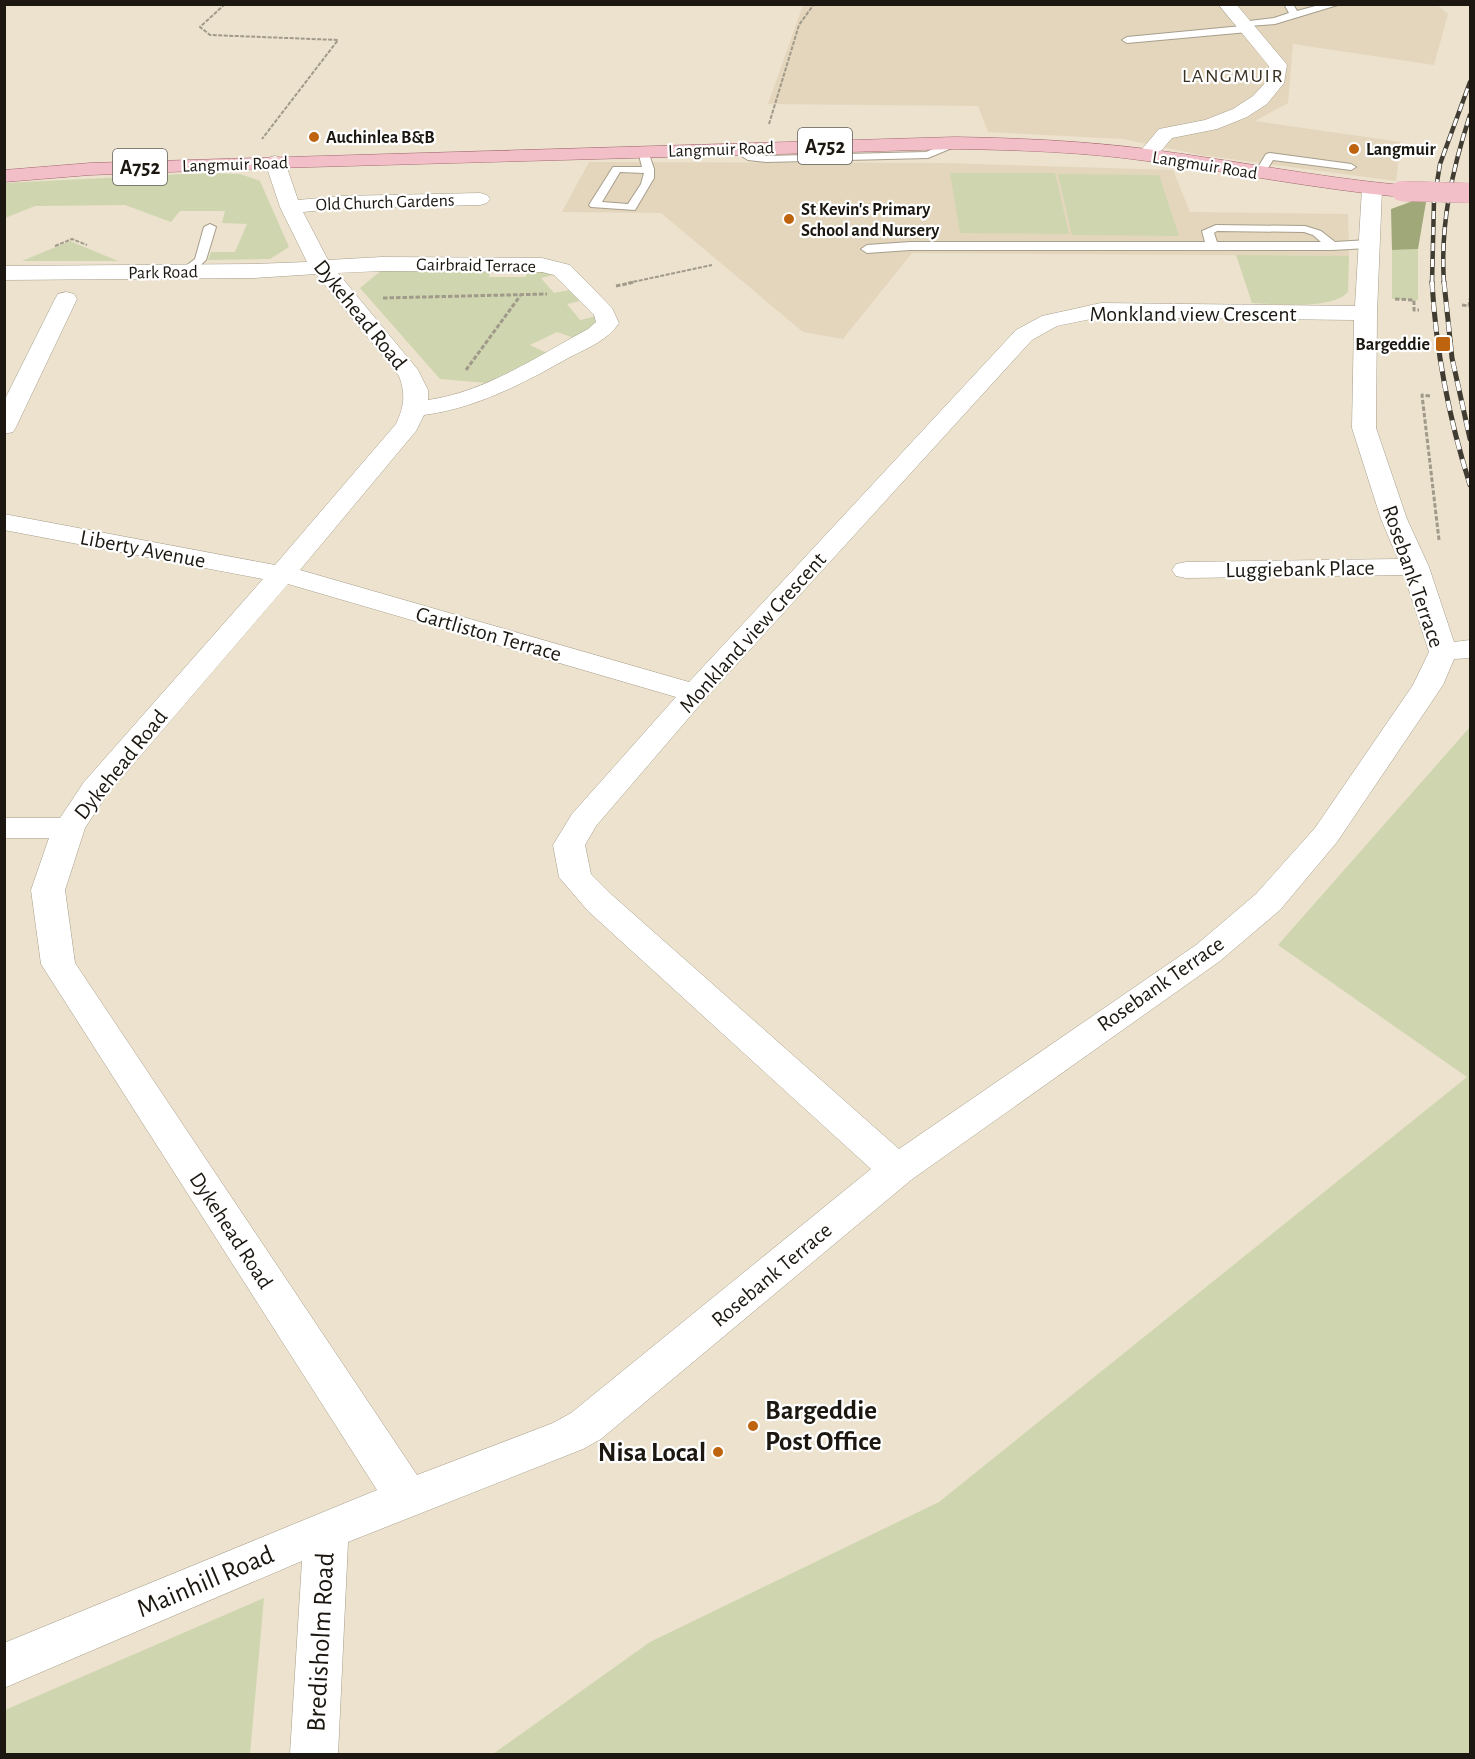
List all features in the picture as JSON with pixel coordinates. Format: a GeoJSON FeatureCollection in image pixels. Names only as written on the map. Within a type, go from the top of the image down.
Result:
{"type":"FeatureCollection","features":[{"type":"Feature","properties":{"kind":"main road","name":"Langmuir Road"},"geometry":{"type":"LineString","coordinates":[[4,176],[267,152],[646,161],[735,149],[955,142],[1044,145],[1147,155],[1259,174],[1372,189],[1470,194]]}},
{"type":"Feature","properties":{"kind":"street"},"geometry":{"type":"LineString","coordinates":[[1147,155],[1166,133],[1210,125],[1240,113],[1260,100],[1275,83],[1278,65],[1226,4]]}},
{"type":"Feature","properties":{"kind":"street","name":"Dykehead Road"},"geometry":{"type":"LineString","coordinates":[[267,152],[309,249],[410,375],[427,408],[398,437],[95,789],[69,828],[48,890],[58,964],[407,1498]]}},
{"type":"Feature","properties":{"kind":"street","name":"Rosebank Terrace"},"geometry":{"type":"LineString","coordinates":[[407,1498],[568,1436],[586,1426],[897,1170],[1208,953],[1268,902],[1326,835],[1428,685],[1457,651],[1394,519],[1364,428],[1368,244],[1372,189]]}},
{"type":"Feature","properties":{"kind":"street","name":"Old Church Gardens"},"geometry":{"type":"LineString","coordinates":[[290,207],[443,193],[480,199]]}},
{"type":"Feature","properties":{"kind":"street","name":"Gairbraid Terrace"},"geometry":{"type":"LineString","coordinates":[[322,268],[382,264],[542,265],[562,270],[604,313],[608,323],[596,334],[481,393],[427,408]]}},
{"type":"Feature","properties":{"kind":"street","name":"Park Road"},"geometry":{"type":"LineString","coordinates":[[4,273],[322,268]]}},
{"type":"Feature","properties":{"kind":"street"},"geometry":{"type":"LineString","coordinates":[[4,427],[66,299]]}},
{"type":"Feature","properties":{"kind":"street","name":"Monkland view Crescent"},"geometry":{"type":"LineString","coordinates":[[897,1170],[600,903],[575,877],[568,845],[583,821],[695,693],[1024,335],[1050,321],[1101,310],[1366,313]]}},
{"type":"Feature","properties":{"kind":"street","name":"Liberty Avenue"},"geometry":{"type":"LineString","coordinates":[[4,522],[282,574]]}},
{"type":"Feature","properties":{"kind":"street","name":"Luggiebank Place"},"geometry":{"type":"LineString","coordinates":[[1186,570],[1412,560]]}},
{"type":"Feature","properties":{"kind":"street","name":"Gartliston Terrace"},"geometry":{"type":"LineString","coordinates":[[282,574],[695,693]]}},
{"type":"Feature","properties":{"kind":"street"},"geometry":{"type":"LineString","coordinates":[[4,828],[69,828]]}},
{"type":"Feature","properties":{"kind":"street","name":"Mainhill Road"},"geometry":{"type":"LineString","coordinates":[[4,1666],[407,1498]]}},
{"type":"Feature","properties":{"kind":"street","name":"Bredisholm Road"},"geometry":{"type":"LineString","coordinates":[[314,1755],[326,1530]]}},
{"type":"Feature","properties":{"kind":"lane"},"geometry":{"type":"LineString","coordinates":[[1288,4],[1294,14]]}},
{"type":"Feature","properties":{"kind":"lane"},"geometry":{"type":"LineString","coordinates":[[1127,40],[1246,27],[1337,4]]}},
{"type":"Feature","properties":{"kind":"lane"},"geometry":{"type":"LineString","coordinates":[[735,149],[752,158],[766,159],[928,155],[955,142]]}},
{"type":"Feature","properties":{"kind":"lane"},"geometry":{"type":"LineString","coordinates":[[1259,174],[1270,156],[1351,167]]}},
{"type":"Feature","properties":{"kind":"lane"},"geometry":{"type":"LineString","coordinates":[[646,161],[649,178],[631,208],[595,205],[616,169],[646,161]]}},
{"type":"Feature","properties":{"kind":"lane"},"geometry":{"type":"LineString","coordinates":[[188,271],[200,260],[210,227]]}},
{"type":"Feature","properties":{"kind":"lane"},"geometry":{"type":"LineString","coordinates":[[1212,247],[1208,231],[1216,228],[1305,229],[1317,232],[1332,246]]}},
{"type":"Feature","properties":{"kind":"lane"},"geometry":{"type":"LineString","coordinates":[[867,249],[910,246],[1212,247],[1368,244]]}},
{"type":"Feature","properties":{"kind":"path"},"geometry":{"type":"LineString","coordinates":[[225,4],[200,27],[210,35],[338,40],[273,127],[267,152]]}},
{"type":"Feature","properties":{"kind":"path"},"geometry":{"type":"LineString","coordinates":[[764,148],[786,64],[799,25],[813,4]]}},
{"type":"Feature","properties":{"kind":"path"},"geometry":{"type":"LineString","coordinates":[[349,299],[585,293],[712,265]]}},
{"type":"Feature","properties":{"kind":"path"},"geometry":{"type":"LineString","coordinates":[[427,408],[521,295]]}},
{"type":"Feature","properties":{"kind":"path"},"geometry":{"type":"LineString","coordinates":[[1392,299],[1414,300],[1414,310],[1419,310]]}},
{"type":"Feature","properties":{"kind":"path"},"geometry":{"type":"LineString","coordinates":[[1462,305],[1469,306],[1470,299]]}},
{"type":"Feature","properties":{"kind":"path"},"geometry":{"type":"LineString","coordinates":[[1412,560],[1441,553],[1422,396],[1430,396]]}},
{"type":"Feature","properties":{"kind":"shaded area"},"geometry":{"type":"Polygon","coordinates":[[[1436,4],[1448,14],[1434,65],[1293,44],[1288,103],[1255,121],[1401,142],[1396,181],[1201,155],[1123,139],[988,132],[978,106],[768,104],[803,5],[1436,4]]]}},
{"type":"Feature","properties":{"kind":"shaded area"},"geometry":{"type":"Polygon","coordinates":[[[589,162],[941,163],[1173,170],[1190,212],[1348,214],[1349,256],[912,253],[843,339],[803,332],[661,213],[562,212],[589,162]]]}},
{"type":"Feature","properties":{"kind":"green space"},"geometry":{"type":"Polygon","coordinates":[[[204,173],[240,174],[260,181],[289,247],[270,259],[208,260],[211,252],[235,252],[247,224],[222,223],[225,211],[180,211],[171,222],[125,205],[35,206],[5,218],[5,183],[204,173]]]}},
{"type":"Feature","properties":{"kind":"green space"},"geometry":{"type":"Polygon","coordinates":[[[950,173],[1055,173],[1069,234],[960,233],[950,173]]]}},
{"type":"Feature","properties":{"kind":"green space"},"geometry":{"type":"Polygon","coordinates":[[[1058,174],[1159,175],[1179,236],[1072,235],[1058,174]]]}},
{"type":"Feature","properties":{"kind":"green space"},"geometry":{"type":"Polygon","coordinates":[[[1413,201],[1426,202],[1418,249],[1392,250],[1391,209],[1413,201]]]}},
{"type":"Feature","properties":{"kind":"green space"},"geometry":{"type":"Polygon","coordinates":[[[70,241],[118,261],[22,261],[70,241]]]}},
{"type":"Feature","properties":{"kind":"green space"},"geometry":{"type":"Polygon","coordinates":[[[1418,249],[1418,300],[1392,299],[1392,250],[1418,249]]]}},
{"type":"Feature","properties":{"kind":"green space"},"geometry":{"type":"Polygon","coordinates":[[[1236,255],[1349,256],[1348,292],[1341,298],[1317,304],[1252,303],[1236,255]]]}},
{"type":"Feature","properties":{"kind":"green space"},"geometry":{"type":"Polygon","coordinates":[[[491,267],[489,277],[526,277],[528,267],[557,274],[541,278],[554,293],[575,289],[585,300],[567,304],[580,320],[601,315],[604,322],[574,338],[557,332],[530,345],[547,353],[486,383],[440,379],[360,288],[383,269],[491,267]]]}},
{"type":"Feature","properties":{"kind":"green space"},"geometry":{"type":"Polygon","coordinates":[[[1470,727],[1470,1754],[493,1754],[650,1642],[939,1502],[1467,1077],[1278,945],[1470,727]]]}},
{"type":"Feature","properties":{"kind":"green space"},"geometry":{"type":"Polygon","coordinates":[[[264,1598],[250,1754],[5,1754],[5,1710],[264,1598]]]}},
{"type":"Feature","properties":{"kind":"railway"},"geometry":{"type":"LineString","coordinates":[[1432,282],[1434,201],[1440,164],[1470,82]]}},
{"type":"Feature","properties":{"kind":"railway"},"geometry":{"type":"LineString","coordinates":[[1444,283],[1444,240],[1449,198],[1470,115]]}},
{"type":"Feature","properties":{"kind":"railway"},"geometry":{"type":"LineString","coordinates":[[1432,282],[1445,385],[1470,485]]}},
{"type":"Feature","properties":{"kind":"railway"},"geometry":{"type":"LineString","coordinates":[[1444,282],[1452,358],[1470,439]]}},
{"type":"Feature","properties":{"kind":"place","name":"Auchinlea B&B"},"geometry":{"type":"Point","coordinates":[314,137]}},
{"type":"Feature","properties":{"kind":"place","name":"Langmuir"},"geometry":{"type":"Point","coordinates":[1354,149]}},
{"type":"Feature","properties":{"kind":"place","name":"St Kevin's Primary School and Nursery"},"geometry":{"type":"Point","coordinates":[789,219]}},
{"type":"Feature","properties":{"kind":"place","name":"Bargeddie"},"geometry":{"type":"Point","coordinates":[1443,344]}},
{"type":"Feature","properties":{"kind":"place","name":"Bargeddie Post Office"},"geometry":{"type":"Point","coordinates":[753,1426]}},
{"type":"Feature","properties":{"kind":"place","name":"Nisa Local"},"geometry":{"type":"Point","coordinates":[718,1452]}},
{"type":"Feature","properties":{"kind":"district","name":"LANGMUIR"},"geometry":{"type":"Point","coordinates":[1233,75]}}]}
